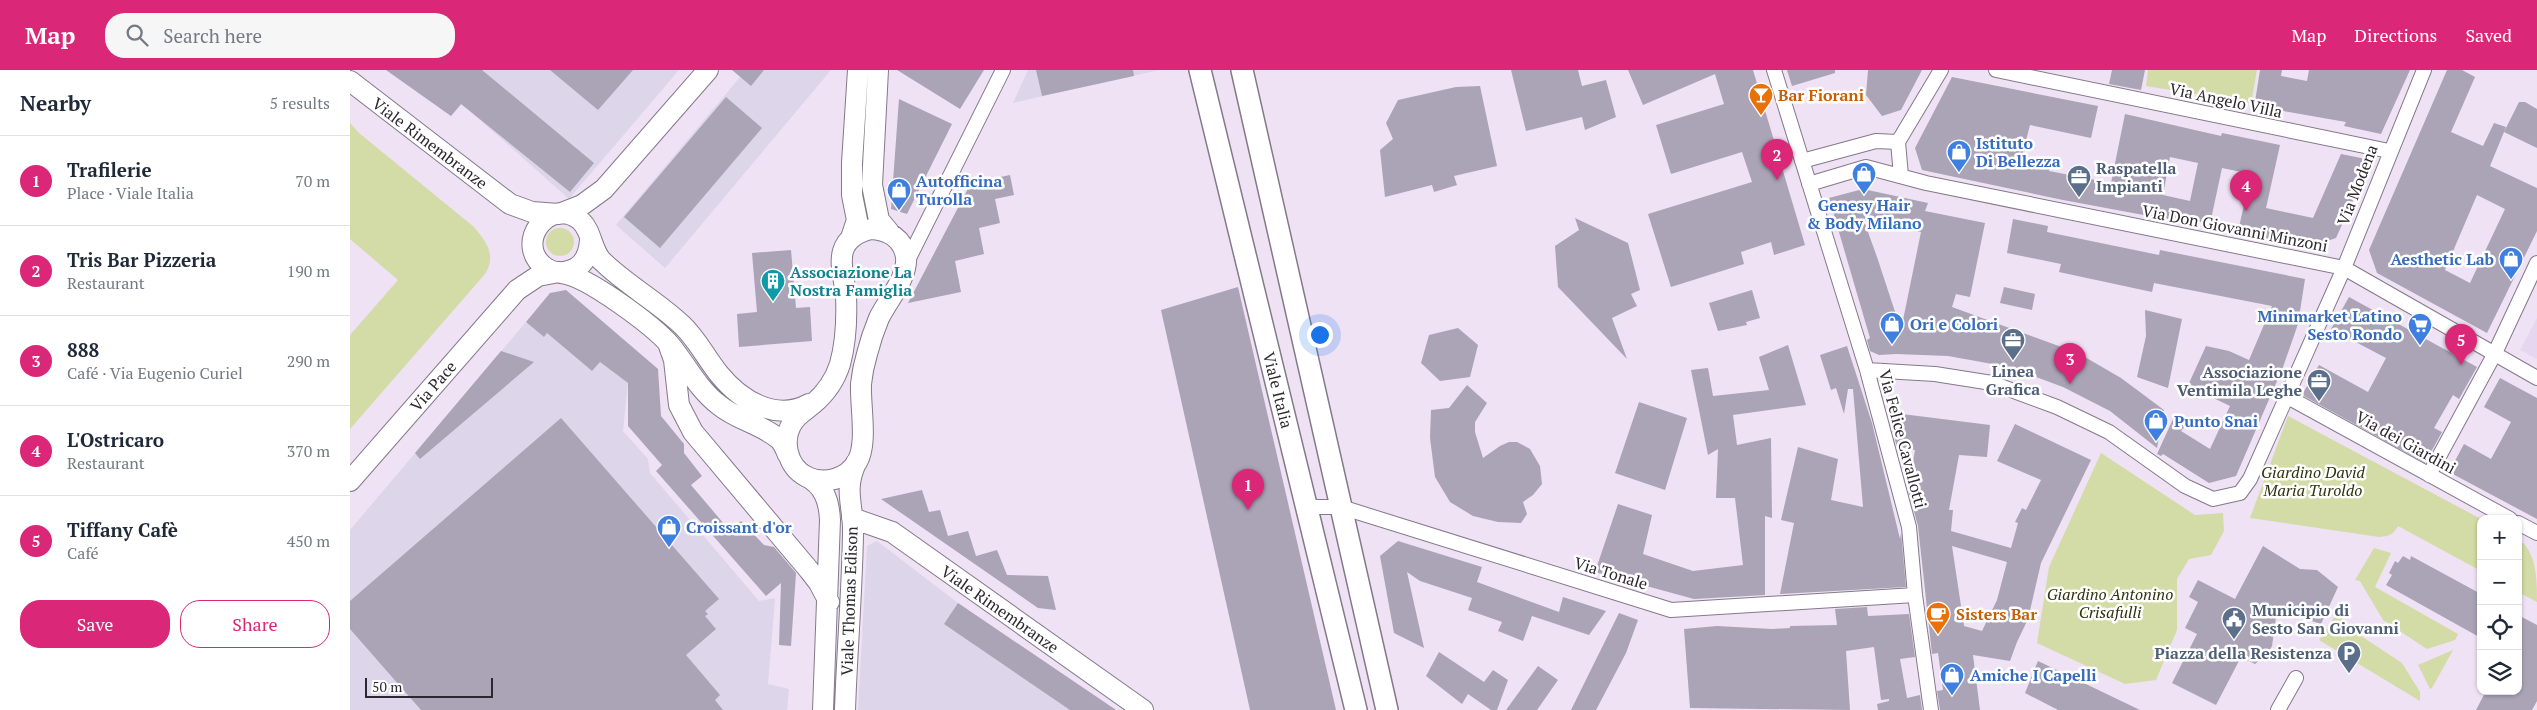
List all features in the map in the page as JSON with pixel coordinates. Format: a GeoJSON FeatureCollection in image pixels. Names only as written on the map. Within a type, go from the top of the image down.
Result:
{"type":"FeatureCollection","features":[{"type":"Feature","properties":{"kind":"main road","name":"Viale Italia"},"geometry":{"type":"LineString","coordinates":[[1200,70],[1356,710]]}},
{"type":"Feature","properties":{"kind":"main road"},"geometry":{"type":"LineString","coordinates":[[1242,70],[1387,710]]}},
{"type":"Feature","properties":{"kind":"street"},"geometry":{"type":"LineString","coordinates":[[708,70],[604,188],[582,205],[546,218],[538,225],[533,234],[532,247],[535,258],[541,265],[549,270],[576,275],[589,282],[668,342],[702,389],[729,414],[778,439],[788,455]]}},
{"type":"Feature","properties":{"kind":"street"},"geometry":{"type":"LineString","coordinates":[[788,455],[787,441],[790,427],[799,415],[820,398],[836,377],[843,352],[846,313],[842,257],[857,220],[852,195],[858,70]]}},
{"type":"Feature","properties":{"kind":"street"},"geometry":{"type":"LineString","coordinates":[[878,70],[872,185],[879,220],[902,245],[906,265]]}},
{"type":"Feature","properties":{"kind":"street"},"geometry":{"type":"LineString","coordinates":[[906,265],[1003,70]]}},
{"type":"Feature","properties":{"kind":"street","name":"Via Felice Cavallotti"},"geometry":{"type":"LineString","coordinates":[[1774,70],[1867,370],[1909,527],[1915,595],[1931,710]]}},
{"type":"Feature","properties":{"kind":"street"},"geometry":{"type":"LineString","coordinates":[[1901,176],[1898,142],[1941,70]]}},
{"type":"Feature","properties":{"kind":"street","name":"Via Angelo Villa"},"geometry":{"type":"LineString","coordinates":[[1996,70],[2389,151]]}},
{"type":"Feature","properties":{"kind":"street","name":"Via Modena"},"geometry":{"type":"LineString","coordinates":[[1867,370],[1935,374],[1992,383],[2057,407],[2109,432],[2186,486],[2213,499],[2240,493],[2250,479],[2344,268],[2389,151],[2424,70]]}},
{"type":"Feature","properties":{"kind":"street","name":"Viale Rimembranze"},"geometry":{"type":"LineString","coordinates":[[350,81],[510,204],[532,212],[559,214]]}},
{"type":"Feature","properties":{"kind":"street"},"geometry":{"type":"LineString","coordinates":[[1802,161],[1876,141],[1898,142]]}},
{"type":"Feature","properties":{"kind":"street","name":"Via Don Giovanni Minzoni"},"geometry":{"type":"LineString","coordinates":[[1810,184],[1866,167],[1901,176],[2344,268],[2537,378]]}},
{"type":"Feature","properties":{"kind":"street"},"geometry":{"type":"LineString","coordinates":[[560,272],[573,270],[583,263],[589,252],[595,210],[604,188]]}},
{"type":"Feature","properties":{"kind":"street","name":"Viale Rimembranze"},"geometry":{"type":"LineString","coordinates":[[510,204],[532,247]]}},
{"type":"Feature","properties":{"kind":"street"},"geometry":{"type":"LineString","coordinates":[[851,238],[871,229],[910,234],[918,231],[933,209]]}},
{"type":"Feature","properties":{"kind":"street"},"geometry":{"type":"LineString","coordinates":[[559,214],[569,215],[579,220],[586,227],[593,250],[601,260],[684,326],[718,373],[750,401],[766,408],[791,411],[820,398]]}},
{"type":"Feature","properties":{"kind":"street","name":"Via Pace"},"geometry":{"type":"LineString","coordinates":[[517,290],[529,262],[532,247]]}},
{"type":"Feature","properties":{"kind":"street"},"geometry":{"type":"LineString","coordinates":[[2429,475],[2494,355],[2537,263]]}},
{"type":"Feature","properties":{"kind":"street","name":"Viale Thomas Edison"},"geometry":{"type":"LineString","coordinates":[[844,710],[852,518],[849,484],[862,450],[861,384],[867,352],[878,321],[906,265]]}},
{"type":"Feature","properties":{"kind":"street","name":"Via Pace"},"geometry":{"type":"LineString","coordinates":[[350,481],[517,290],[538,276],[560,272]]}},
{"type":"Feature","properties":{"kind":"street"},"geometry":{"type":"LineString","coordinates":[[668,342],[674,360],[679,405],[693,432],[819,583],[829,602]]}},
{"type":"Feature","properties":{"kind":"street"},"geometry":{"type":"LineString","coordinates":[[679,405],[702,389]]}},
{"type":"Feature","properties":{"kind":"street","name":"Via dei Giardini"},"geometry":{"type":"LineString","coordinates":[[2286,396],[2503,515]]}},
{"type":"Feature","properties":{"kind":"street","name":"Viale Thomas Edison"},"geometry":{"type":"LineString","coordinates":[[788,455],[795,468],[818,484],[829,506],[829,602],[822,710]]}},
{"type":"Feature","properties":{"kind":"street"},"geometry":{"type":"LineString","coordinates":[[806,476],[820,481],[834,480],[847,474],[856,463]]}},
{"type":"Feature","properties":{"kind":"street","name":"Via Tonale"},"geometry":{"type":"LineString","coordinates":[[1306,507],[1340,507],[1671,610],[1915,595]]}},
{"type":"Feature","properties":{"kind":"street","name":"Viale Rimembranze"},"geometry":{"type":"LineString","coordinates":[[852,518],[892,532],[1143,710]]}},
{"type":"Feature","properties":{"kind":"street"},"geometry":{"type":"LineString","coordinates":[[2522,525],[2537,533]]}},
{"type":"Feature","properties":{"kind":"street"},"geometry":{"type":"LineString","coordinates":[[2278,710],[2296,678]]}},
{"type":"Feature","properties":{"kind":"shaded area"},"geometry":{"type":"Polygon","coordinates":[[[386,70],[679,70],[569,199],[462,104],[451,116],[386,70]]]}},
{"type":"Feature","properties":{"kind":"shaded area"},"geometry":{"type":"Polygon","coordinates":[[[746,70],[831,70],[665,268],[616,225],[746,70]]]}},
{"type":"Feature","properties":{"kind":"shaded area"},"geometry":{"type":"Polygon","coordinates":[[[1028,70],[1159,70],[1013,103],[1028,70]]]}},
{"type":"Feature","properties":{"kind":"shaded area"},"geometry":{"type":"Polygon","coordinates":[[[2537,318],[2537,359],[2520,350],[2537,318]]]}},
{"type":"Feature","properties":{"kind":"shaded area"},"geometry":{"type":"Polygon","coordinates":[[[526,322],[544,337],[547,333],[592,371],[600,362],[628,383],[623,431],[648,459],[650,473],[759,601],[775,598],[768,684],[789,689],[787,710],[350,710],[350,530],[526,322]]]}},
{"type":"Feature","properties":{"kind":"shaded area"},"geometry":{"type":"Polygon","coordinates":[[[877,541],[958,603],[1116,710],[858,710],[867,546],[877,541]]]}},
{"type":"Feature","properties":{"kind":"green space"},"geometry":{"type":"Polygon","coordinates":[[[2148,70],[2257,70],[2251,103],[2146,86],[2148,70]]]}},
{"type":"Feature","properties":{"kind":"green space"},"geometry":{"type":"Polygon","coordinates":[[[350,123],[359,133],[474,227],[486,243],[490,261],[485,274],[350,429],[350,335],[398,280],[350,239],[350,123]]]}},
{"type":"Feature","properties":{"kind":"green space"},"geometry":{"type":"Polygon","coordinates":[[[560,228],[570,232],[574,242],[570,252],[560,256],[550,252],[546,242],[550,232],[560,228]]]}},
{"type":"Feature","properties":{"kind":"green space","name":"Giardino David Maria Turoldo"},"geometry":{"type":"Polygon","coordinates":[[[2288,416],[2477,517],[2477,569],[2398,526],[2390,534],[2379,537],[2250,518],[2288,416]]]}},
{"type":"Feature","properties":{"kind":"green space","name":"Giardino Antonino Crisafulli"},"geometry":{"type":"Polygon","coordinates":[[[2101,453],[2195,515],[2223,513],[2224,531],[2211,555],[2189,559],[2177,579],[2177,630],[2156,680],[2125,684],[2037,643],[2049,567],[2101,453]]]}},
{"type":"Feature","properties":{"kind":"green space"},"geometry":{"type":"Polygon","coordinates":[[[2522,542],[2529,551],[2535,567],[2537,602],[2522,594],[2522,542]]]}},
{"type":"Feature","properties":{"kind":"green space"},"geometry":{"type":"Polygon","coordinates":[[[2374,548],[2391,553],[2375,587],[2458,634],[2455,640],[2427,649],[2383,620],[2360,581],[2355,580],[2374,548]]]}},
{"type":"Feature","properties":{"kind":"green space"},"geometry":{"type":"Polygon","coordinates":[[[2338,612],[2349,628],[2402,663],[2420,692],[2420,701],[2319,640],[2338,612]]]}},
{"type":"Feature","properties":{"kind":"green space"},"geometry":{"type":"Polygon","coordinates":[[[2453,650],[2432,688],[2430,689],[2418,665],[2453,650]]]}},
{"type":"Feature","properties":{"kind":"building"},"geometry":{"type":"Polygon","coordinates":[[[386,70],[482,70],[594,163],[570,192],[461,104],[451,116],[386,70]]]}},
{"type":"Feature","properties":{"kind":"building"},"geometry":{"type":"Polygon","coordinates":[[[550,70],[633,70],[598,110],[550,70]]]}},
{"type":"Feature","properties":{"kind":"building"},"geometry":{"type":"Polygon","coordinates":[[[732,70],[764,70],[751,86],[732,70]]]}},
{"type":"Feature","properties":{"kind":"building"},"geometry":{"type":"Polygon","coordinates":[[[897,70],[984,70],[960,109],[897,70]]]}},
{"type":"Feature","properties":{"kind":"building"},"geometry":{"type":"Polygon","coordinates":[[[1036,70],[1133,70],[1134,76],[1042,96],[1036,70]]]}},
{"type":"Feature","properties":{"kind":"building"},"geometry":{"type":"Polygon","coordinates":[[[1511,70],[1578,70],[1582,86],[1606,80],[1616,117],[1585,130],[1582,117],[1526,131],[1511,70]]]}},
{"type":"Feature","properties":{"kind":"building"},"geometry":{"type":"Polygon","coordinates":[[[1628,70],[1753,70],[1805,245],[1774,255],[1771,242],[1741,252],[1744,264],[1671,287],[1648,214],[1752,182],[1742,152],[1671,174],[1656,125],[1724,104],[1715,74],[1643,105],[1628,70]]]}},
{"type":"Feature","properties":{"kind":"building"},"geometry":{"type":"Polygon","coordinates":[[[1787,70],[1835,70],[1835,73],[1792,86],[1787,70]]]}},
{"type":"Feature","properties":{"kind":"building"},"geometry":{"type":"Polygon","coordinates":[[[1868,70],[1922,70],[1901,110],[1882,116],[1866,95],[1868,70]]]}},
{"type":"Feature","properties":{"kind":"building"},"geometry":{"type":"Polygon","coordinates":[[[2112,70],[2145,70],[2141,90],[2109,84],[2112,70]]]}},
{"type":"Feature","properties":{"kind":"building"},"geometry":{"type":"Polygon","coordinates":[[[2260,70],[2282,70],[2281,76],[2307,81],[2309,70],[2410,70],[2381,134],[2344,126],[2346,122],[2254,108],[2260,70]]]}},
{"type":"Feature","properties":{"kind":"building"},"geometry":{"type":"Polygon","coordinates":[[[2447,70],[2462,70],[2475,77],[2451,132],[2483,146],[2494,123],[2506,127],[2490,166],[2537,188],[2537,231],[2487,333],[2377,273],[2369,250],[2447,70]],[[2477,195],[2445,270],[2470,283],[2505,209],[2477,195]]]}},
{"type":"Feature","properties":{"kind":"building"},"geometry":{"type":"Polygon","coordinates":[[[1952,77],[2098,106],[2091,138],[2030,125],[2022,156],[2051,162],[2049,171],[2111,183],[2125,114],[2221,136],[2222,133],[2280,145],[2266,208],[2313,218],[2341,154],[2371,160],[2336,238],[2310,247],[2258,237],[2261,232],[2239,227],[2251,174],[2222,168],[2210,224],[2182,218],[2181,222],[2063,200],[1922,170],[1915,148],[1952,77]],[[2170,157],[2163,195],[2190,201],[2198,163],[2170,157]]]}},
{"type":"Feature","properties":{"kind":"building"},"geometry":{"type":"Polygon","coordinates":[[[1480,86],[1497,166],[1454,176],[1457,185],[1434,192],[1432,185],[1385,197],[1380,150],[1393,139],[1386,123],[1398,100],[1456,87],[1480,86]]]}},
{"type":"Feature","properties":{"kind":"building"},"geometry":{"type":"Polygon","coordinates":[[[726,97],[762,128],[660,248],[624,217],[726,97]]]}},
{"type":"Feature","properties":{"kind":"building"},"geometry":{"type":"Polygon","coordinates":[[[899,99],[952,124],[907,214],[891,209],[899,99]]]}},
{"type":"Feature","properties":{"kind":"building"},"geometry":{"type":"Polygon","coordinates":[[[2519,102],[2525,102],[2537,109],[2537,148],[2504,132],[2519,102]]]}},
{"type":"Feature","properties":{"kind":"building"},"geometry":{"type":"Polygon","coordinates":[[[1010,175],[1014,195],[995,199],[1000,223],[979,228],[984,254],[955,261],[961,292],[908,303],[971,183],[1010,175]]]}},
{"type":"Feature","properties":{"kind":"building"},"geometry":{"type":"Polygon","coordinates":[[[1863,189],[1928,203],[1925,211],[1985,223],[1970,297],[1956,294],[1952,307],[2078,353],[2121,378],[2164,410],[2157,448],[2110,411],[2063,387],[2023,372],[1998,365],[1948,356],[1879,355],[1870,351],[1867,340],[1870,338],[1829,198],[1863,189]],[[1864,221],[1901,330],[1921,232],[1864,221]]]}},
{"type":"Feature","properties":{"kind":"building"},"geometry":{"type":"Polygon","coordinates":[[[1575,218],[1628,243],[1640,290],[1631,294],[1637,306],[1612,318],[1627,359],[1558,287],[1555,246],[1579,230],[1575,218]]]}},
{"type":"Feature","properties":{"kind":"building"},"geometry":{"type":"Polygon","coordinates":[[[2013,219],[2048,226],[2047,232],[2159,255],[2160,250],[2305,279],[2298,324],[2283,367],[2236,476],[2209,483],[2163,454],[2161,456],[2157,454],[2174,417],[2186,425],[2181,431],[2210,449],[2230,406],[2201,392],[2197,399],[2184,394],[2206,346],[2229,351],[2249,360],[2272,306],[2154,283],[2152,292],[2059,272],[2061,264],[2007,253],[2013,219]]]}},
{"type":"Feature","properties":{"kind":"building","name":"Associazione La Nostra Famiglia"},"geometry":{"type":"Polygon","coordinates":[[[791,250],[796,308],[810,307],[812,341],[739,347],[737,314],[757,312],[752,253],[791,250]]]}},
{"type":"Feature","properties":{"kind":"building"},"geometry":{"type":"Polygon","coordinates":[[[1238,287],[1336,710],[1250,710],[1161,310],[1238,287]]]}},
{"type":"Feature","properties":{"kind":"building"},"geometry":{"type":"Polygon","coordinates":[[[2004,287],[2035,294],[2032,310],[2000,303],[2004,287]]]}},
{"type":"Feature","properties":{"kind":"building"},"geometry":{"type":"Polygon","coordinates":[[[566,290],[658,369],[661,416],[684,444],[684,453],[702,476],[691,485],[730,531],[741,521],[764,545],[774,547],[796,573],[791,646],[779,645],[781,583],[766,596],[656,471],[662,465],[628,426],[628,383],[600,362],[592,371],[547,333],[544,337],[526,322],[550,293],[566,290]]]}},
{"type":"Feature","properties":{"kind":"building"},"geometry":{"type":"Polygon","coordinates":[[[1752,290],[1760,318],[1746,322],[1747,325],[1718,331],[1709,303],[1752,290]]]}},
{"type":"Feature","properties":{"kind":"building"},"geometry":{"type":"Polygon","coordinates":[[[2349,297],[2477,367],[2459,399],[2453,395],[2434,428],[2442,432],[2425,463],[2302,395],[2319,365],[2368,392],[2386,358],[2331,329],[2349,297]]]}},
{"type":"Feature","properties":{"kind":"building"},"geometry":{"type":"Polygon","coordinates":[[[2145,310],[2182,319],[2168,388],[2137,377],[2146,336],[2145,310]]]}},
{"type":"Feature","properties":{"kind":"building"},"geometry":{"type":"Polygon","coordinates":[[[1458,328],[1478,345],[1470,377],[1440,381],[1421,363],[1429,335],[1458,328]]]}},
{"type":"Feature","properties":{"kind":"building"},"geometry":{"type":"Polygon","coordinates":[[[1788,345],[1806,405],[1733,415],[1737,445],[1771,438],[1772,518],[1765,516],[1765,595],[1694,599],[1595,572],[1618,504],[1652,515],[1643,554],[1693,571],[1743,565],[1735,498],[1716,498],[1718,449],[1708,455],[1691,370],[1708,368],[1713,396],[1769,390],[1759,357],[1788,345]]]}},
{"type":"Feature","properties":{"kind":"building"},"geometry":{"type":"Polygon","coordinates":[[[1847,346],[1872,423],[1900,539],[1901,533],[1906,587],[1780,594],[1794,523],[1781,520],[1798,447],[1838,459],[1831,500],[1863,507],[1853,389],[1848,389],[1844,414],[1836,388],[1831,390],[1820,355],[1847,346]]]}},
{"type":"Feature","properties":{"kind":"building"},"geometry":{"type":"Polygon","coordinates":[[[501,351],[534,362],[420,459],[415,453],[501,351]]]}},
{"type":"Feature","properties":{"kind":"building"},"geometry":{"type":"Polygon","coordinates":[[[2500,378],[2537,398],[2537,519],[2449,472],[2464,444],[2491,459],[2511,422],[2484,407],[2500,378]]]}},
{"type":"Feature","properties":{"kind":"building"},"geometry":{"type":"Polygon","coordinates":[[[1467,385],[1487,403],[1475,422],[1475,432],[1483,458],[1500,446],[1509,442],[1517,442],[1530,449],[1540,466],[1542,484],[1533,495],[1523,502],[1527,514],[1521,523],[1498,522],[1473,516],[1450,502],[1435,477],[1430,438],[1431,410],[1449,408],[1467,385]]]}},
{"type":"Feature","properties":{"kind":"building"},"geometry":{"type":"Polygon","coordinates":[[[1639,402],[1687,418],[1665,490],[1615,473],[1639,402]]]}},
{"type":"Feature","properties":{"kind":"building"},"geometry":{"type":"Polygon","coordinates":[[[1894,413],[1990,425],[1987,457],[1959,455],[1949,510],[1953,510],[1951,531],[2011,548],[2018,523],[2015,522],[2022,508],[2026,510],[2041,480],[1997,461],[2015,424],[2091,460],[2041,563],[2028,619],[2010,661],[1973,655],[1980,710],[1940,710],[1937,691],[1943,690],[1938,653],[1932,654],[1918,526],[1908,490],[1915,450],[1897,447],[1892,429],[1894,413]],[[1952,546],[1964,626],[1982,631],[1997,600],[2007,562],[1952,546]]]}},
{"type":"Feature","properties":{"kind":"building"},"geometry":{"type":"Polygon","coordinates":[[[561,418],[719,599],[705,611],[708,614],[705,616],[716,629],[686,655],[720,695],[715,700],[723,710],[421,710],[350,629],[350,601],[561,418]]]}},
{"type":"Feature","properties":{"kind":"building"},"geometry":{"type":"Polygon","coordinates":[[[922,490],[929,512],[940,510],[948,536],[968,531],[976,556],[997,550],[1007,575],[1048,576],[1056,610],[1038,608],[881,499],[922,490]]]}},
{"type":"Feature","properties":{"kind":"building"},"geometry":{"type":"Polygon","coordinates":[[[1398,541],[1482,567],[1477,582],[1559,612],[1563,597],[1606,611],[1589,635],[1532,616],[1523,641],[1498,631],[1502,622],[1468,610],[1472,598],[1420,581],[1407,572],[1424,648],[1394,633],[1380,556],[1398,541]]]}},
{"type":"Feature","properties":{"kind":"building"},"geometry":{"type":"Polygon","coordinates":[[[2263,546],[2300,569],[2317,570],[2338,587],[2321,624],[2277,610],[2272,646],[2268,653],[2255,664],[2241,657],[2216,705],[2172,683],[2197,634],[2185,628],[2198,602],[2189,597],[2198,580],[2235,599],[2263,546]]]}},
{"type":"Feature","properties":{"kind":"building"},"geometry":{"type":"Polygon","coordinates":[[[2403,556],[2410,560],[2411,556],[2477,592],[2477,636],[2386,585],[2392,575],[2389,573],[2395,561],[2398,563],[2403,556]]]}},
{"type":"Feature","properties":{"kind":"building"},"geometry":{"type":"Polygon","coordinates":[[[958,603],[1116,710],[1070,710],[944,624],[958,603]]]}},
{"type":"Feature","properties":{"kind":"building"},"geometry":{"type":"Polygon","coordinates":[[[1867,607],[1868,616],[1909,614],[1915,657],[1900,659],[1907,698],[1920,695],[1922,710],[1878,710],[1877,704],[1889,701],[1889,699],[1881,700],[1874,647],[1846,651],[1850,710],[1690,708],[1684,629],[1717,626],[1772,629],[1790,628],[1790,626],[1837,625],[1835,609],[1867,607]]]}},
{"type":"Feature","properties":{"kind":"building"},"geometry":{"type":"Polygon","coordinates":[[[1619,613],[1638,620],[1626,653],[1596,710],[1571,710],[1619,613]]]}},
{"type":"Feature","properties":{"kind":"building"},"geometry":{"type":"Polygon","coordinates":[[[2522,617],[2537,625],[2537,701],[2532,710],[2476,710],[2484,695],[2522,695],[2522,617]]]}},
{"type":"Feature","properties":{"kind":"building"},"geometry":{"type":"Polygon","coordinates":[[[1439,652],[1484,682],[1493,670],[1508,680],[1497,710],[1491,710],[1468,694],[1462,704],[1426,676],[1439,652]]]}},
{"type":"Feature","properties":{"kind":"building"},"geometry":{"type":"Polygon","coordinates":[[[2038,661],[2140,710],[2058,710],[2025,693],[2038,661]]]}},
{"type":"Feature","properties":{"kind":"building"},"geometry":{"type":"Polygon","coordinates":[[[1538,666],[1558,680],[1537,710],[1506,710],[1538,666]]]}},
{"type":"Feature","properties":{"kind":"place","name":"Bar Fiorani"},"geometry":{"type":"Point","coordinates":[1761,116]}},
{"type":"Feature","properties":{"kind":"place","name":"Istituto Di Bellezza"},"geometry":{"type":"Point","coordinates":[1959,173]}},
{"type":"Feature","properties":{"kind":"place","name":"Tris Bar Pizzeria"},"geometry":{"type":"Point","coordinates":[1777,180]}},
{"type":"Feature","properties":{"kind":"place","name":"Genesy Hair & Body Milano"},"geometry":{"type":"Point","coordinates":[1864,195]}},
{"type":"Feature","properties":{"kind":"place","name":"Raspatella Impianti"},"geometry":{"type":"Point","coordinates":[2079,198]}},
{"type":"Feature","properties":{"kind":"place","name":"Autofficina Turolla"},"geometry":{"type":"Point","coordinates":[899,211]}},
{"type":"Feature","properties":{"kind":"place","name":"L'Ostricaro"},"geometry":{"type":"Point","coordinates":[2246,211]}},
{"type":"Feature","properties":{"kind":"place","name":"Aesthetic Lab"},"geometry":{"type":"Point","coordinates":[2511,280]}},
{"type":"Feature","properties":{"kind":"place","name":"Associazione La Nostra Famiglia"},"geometry":{"type":"Point","coordinates":[773,302]}},
{"type":"Feature","properties":{"kind":"place","name":"Ori e Colori"},"geometry":{"type":"Point","coordinates":[1892,345]}},
{"type":"Feature","properties":{"kind":"place","name":"Minimarket Latino Sesto Rondo"},"geometry":{"type":"Point","coordinates":[2420,346]}},
{"type":"Feature","properties":{"kind":"place","name":"Linea Grafica"},"geometry":{"type":"Point","coordinates":[2013,361]}},
{"type":"Feature","properties":{"kind":"place","name":"Tiffany Cafè"},"geometry":{"type":"Point","coordinates":[2461,365]}},
{"type":"Feature","properties":{"kind":"place","name":"888"},"geometry":{"type":"Point","coordinates":[2070,384]}},
{"type":"Feature","properties":{"kind":"place","name":"Associazione Ventimila Leghe"},"geometry":{"type":"Point","coordinates":[2319,402]}},
{"type":"Feature","properties":{"kind":"place","name":"Punto Snai"},"geometry":{"type":"Point","coordinates":[2156,442]}},
{"type":"Feature","properties":{"kind":"place","name":"Trafilerie"},"geometry":{"type":"Point","coordinates":[1248,510]}},
{"type":"Feature","properties":{"kind":"place","name":"Croissant d'or"},"geometry":{"type":"Point","coordinates":[669,548]}},
{"type":"Feature","properties":{"kind":"place","name":"Sisters Bar"},"geometry":{"type":"Point","coordinates":[1938,635]}},
{"type":"Feature","properties":{"kind":"place","name":"Municipio di Sesto San Giovanni"},"geometry":{"type":"Point","coordinates":[2234,640]}},
{"type":"Feature","properties":{"kind":"place","name":"Piazza della Resistenza"},"geometry":{"type":"Point","coordinates":[2349,674]}},
{"type":"Feature","properties":{"kind":"place","name":"Amiche I Capelli"},"geometry":{"type":"Point","coordinates":[1952,696]}}]}
